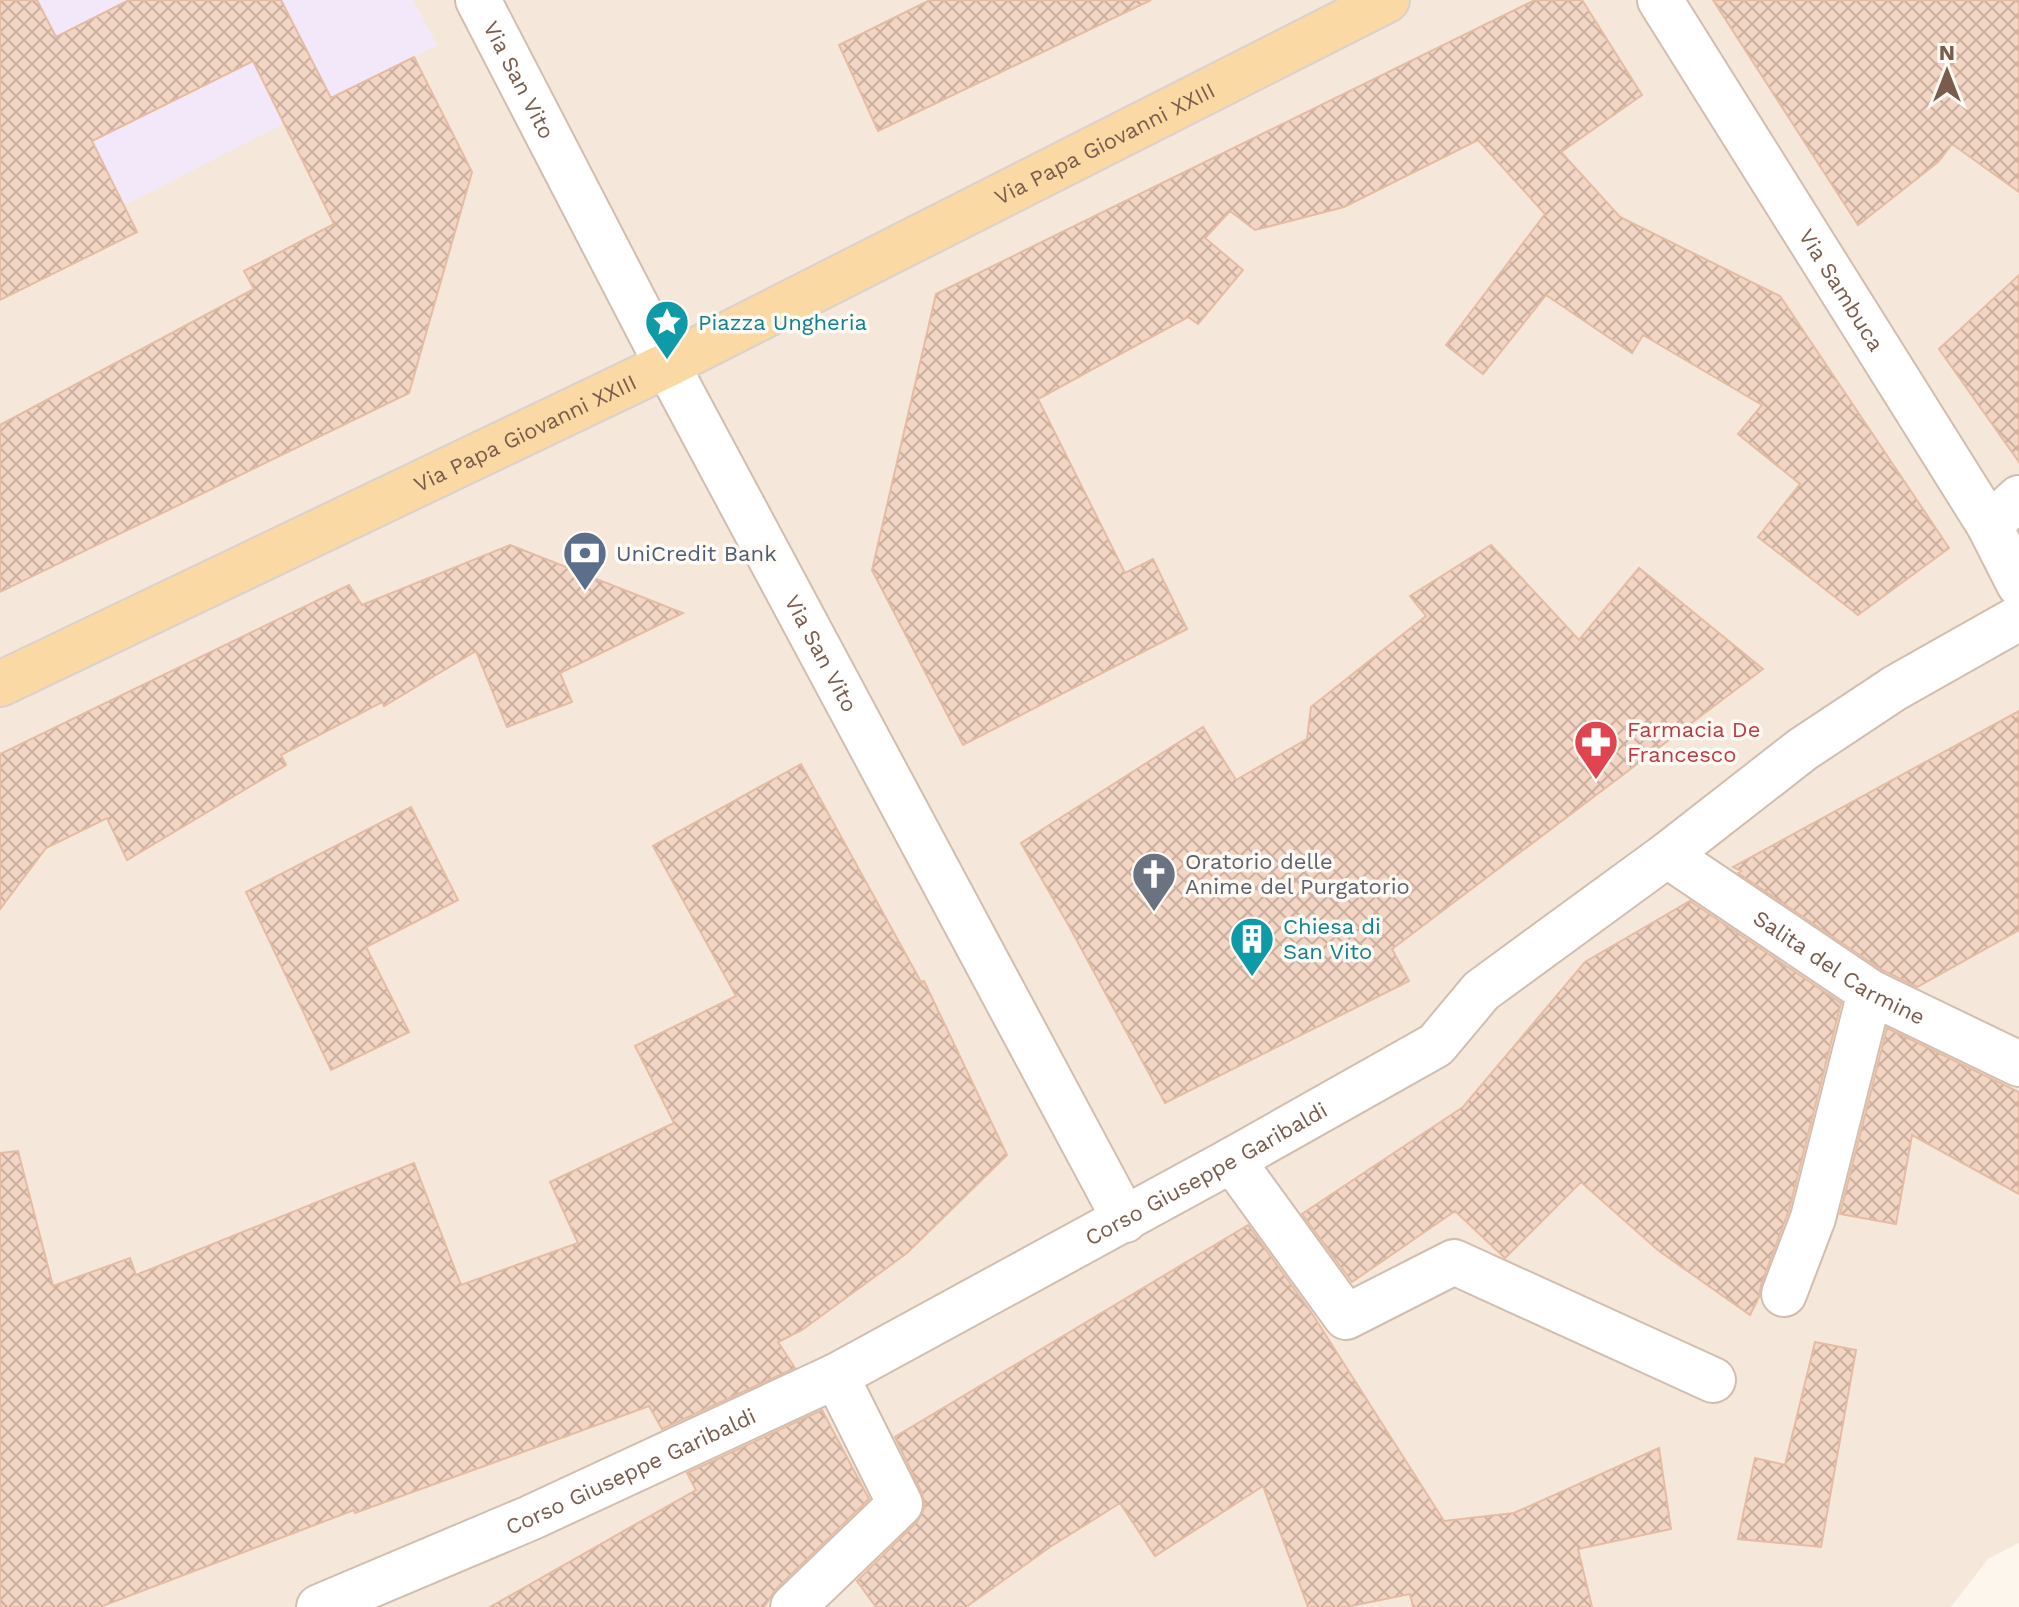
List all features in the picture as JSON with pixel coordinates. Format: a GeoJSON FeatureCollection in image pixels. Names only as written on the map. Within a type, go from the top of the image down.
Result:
{"type":"FeatureCollection","features":[{"type":"Feature","properties":{"kind":"main road","name":"Via Papa Giovanni XXIII"},"geometry":{"type":"LineString","coordinates":[[0,684],[667,365],[1387,0]]}},
{"type":"Feature","properties":{"kind":"street","name":"Via San Vito"},"geometry":{"type":"LineString","coordinates":[[478,0],[667,365],[1125,1220]]}},
{"type":"Feature","properties":{"kind":"street","name":"Via Sambuca"},"geometry":{"type":"LineString","coordinates":[[1660,0],[2004,511],[2019,584]]}},
{"type":"Feature","properties":{"kind":"street","name":"Corso Giuseppe Garibaldi"},"geometry":{"type":"LineString","coordinates":[[319,1607],[530,1518],[836,1376],[1125,1220],[1436,1045],[1481,991],[1667,855],[1803,749],[1895,688],[2019,618]]}},
{"type":"Feature","properties":{"kind":"street","name":"Salita del Carmine"},"geometry":{"type":"LineString","coordinates":[[1667,855],[1870,992],[2019,1064]]}},
{"type":"Feature","properties":{"kind":"street"},"geometry":{"type":"LineString","coordinates":[[1784,1294],[1813,1218],[1870,992]]}},
{"type":"Feature","properties":{"kind":"street"},"geometry":{"type":"LineString","coordinates":[[1232,1160],[1346,1317],[1454,1262],[1713,1380]]}},
{"type":"Feature","properties":{"kind":"street"},"geometry":{"type":"LineString","coordinates":[[793,1607],[900,1504],[836,1376]]}},
{"type":"Feature","properties":{"kind":"shaded area"},"geometry":{"type":"Polygon","coordinates":[[[0,0],[2019,0],[2019,1543],[1988,1559],[1951,1607],[0,1607],[0,0]]]}},
{"type":"Feature","properties":{"kind":"shaded area"},"geometry":{"type":"Polygon","coordinates":[[[0,0],[413,0],[437,45],[45,246],[0,0]]]}},
{"type":"Feature","properties":{"kind":"building"},"geometry":{"type":"Polygon","coordinates":[[[0,0],[37,0],[56,37],[129,0],[281,0],[331,98],[414,57],[472,172],[409,393],[0,592],[0,425],[254,289],[244,271],[334,224],[253,61],[92,141],[137,232],[0,300],[0,0]]]}},
{"type":"Feature","properties":{"kind":"building"},"geometry":{"type":"Polygon","coordinates":[[[930,0],[1151,0],[878,131],[839,45],[930,0]]]}},
{"type":"Feature","properties":{"kind":"building"},"geometry":{"type":"Polygon","coordinates":[[[1535,0],[1582,0],[1642,95],[1561,152],[1620,217],[1780,296],[1949,548],[1858,615],[1758,537],[1800,484],[1738,434],[1762,405],[1643,335],[1632,353],[1546,295],[1483,374],[1446,345],[1545,214],[1478,140],[1344,207],[1255,230],[1230,211],[1205,238],[1243,270],[1198,324],[1188,317],[1038,399],[1125,573],[1153,559],[1187,629],[963,745],[872,570],[936,294],[1535,0]]]}},
{"type":"Feature","properties":{"kind":"building"},"geometry":{"type":"Polygon","coordinates":[[[1713,0],[2019,0],[2019,192],[1952,144],[1938,162],[1858,225],[1713,0]]]}},
{"type":"Feature","properties":{"kind":"building"},"geometry":{"type":"Polygon","coordinates":[[[2019,275],[2019,462],[1939,349],[2019,275]]]}},
{"type":"Feature","properties":{"kind":"building"},"geometry":{"type":"Polygon","coordinates":[[[510,545],[683,613],[560,673],[572,702],[507,727],[476,651],[384,706],[382,702],[281,755],[286,765],[127,860],[107,818],[46,848],[0,909],[0,754],[349,585],[362,605],[510,545]]]}},
{"type":"Feature","properties":{"kind":"building"},"geometry":{"type":"Polygon","coordinates":[[[1491,545],[1579,640],[1639,568],[1763,669],[1392,949],[1409,981],[1165,1103],[1021,843],[1203,727],[1236,780],[1307,739],[1311,707],[1426,616],[1410,596],[1491,545]]]}},
{"type":"Feature","properties":{"kind":"building"},"geometry":{"type":"Polygon","coordinates":[[[2019,711],[2019,930],[1917,987],[1882,970],[1733,867],[2019,711]]]}},
{"type":"Feature","properties":{"kind":"building"},"geometry":{"type":"Polygon","coordinates":[[[801,764],[921,982],[924,981],[1007,1155],[907,1253],[802,1330],[778,1342],[795,1368],[662,1429],[649,1406],[355,1513],[354,1510],[100,1607],[0,1607],[0,1153],[18,1151],[53,1286],[130,1258],[136,1275],[414,1163],[461,1285],[578,1243],[550,1182],[674,1123],[635,1046],[736,996],[653,846],[801,764]]]}},
{"type":"Feature","properties":{"kind":"building"},"geometry":{"type":"Polygon","coordinates":[[[411,807],[458,900],[366,947],[409,1032],[331,1070],[246,892],[411,807]]]}},
{"type":"Feature","properties":{"kind":"building"},"geometry":{"type":"Polygon","coordinates":[[[1690,901],[1841,1003],[1789,1210],[1750,1315],[1659,1251],[1581,1182],[1505,1258],[1455,1211],[1352,1282],[1302,1214],[1463,1107],[1585,962],[1690,901]]]}},
{"type":"Feature","properties":{"kind":"building"},"geometry":{"type":"Polygon","coordinates":[[[1887,1028],[2019,1092],[2019,1194],[1912,1135],[1896,1224],[1840,1214],[1887,1028]]]}},
{"type":"Feature","properties":{"kind":"building"},"geometry":{"type":"Polygon","coordinates":[[[1248,1225],[1311,1312],[1444,1521],[1514,1513],[1659,1448],[1671,1529],[1578,1549],[1592,1607],[1413,1607],[1410,1594],[1346,1607],[1308,1607],[1263,1486],[1155,1556],[1120,1503],[1050,1547],[966,1607],[876,1607],[857,1581],[917,1522],[925,1507],[922,1493],[895,1437],[1248,1225]]]}},
{"type":"Feature","properties":{"kind":"building"},"geometry":{"type":"Polygon","coordinates":[[[1815,1342],[1856,1350],[1821,1547],[1738,1539],[1755,1458],[1785,1465],[1815,1342]]]}},
{"type":"Feature","properties":{"kind":"building"},"geometry":{"type":"Polygon","coordinates":[[[822,1410],[869,1499],[776,1589],[764,1607],[490,1607],[696,1490],[687,1473],[822,1410]]]}},
{"type":"Feature","properties":{"kind":"place","name":"Piazza Ungheria"},"geometry":{"type":"Point","coordinates":[667,361]}},
{"type":"Feature","properties":{"kind":"place","name":"UniCredit Bank"},"geometry":{"type":"Point","coordinates":[585,592]}},
{"type":"Feature","properties":{"kind":"place","name":"Farmacia De Francesco"},"geometry":{"type":"Point","coordinates":[1596,781]}},
{"type":"Feature","properties":{"kind":"place","name":"Oratorio delle Anime del Purgatorio"},"geometry":{"type":"Point","coordinates":[1154,913]}},
{"type":"Feature","properties":{"kind":"place","name":"Chiesa di San Vito"},"geometry":{"type":"Point","coordinates":[1252,978]}}]}
